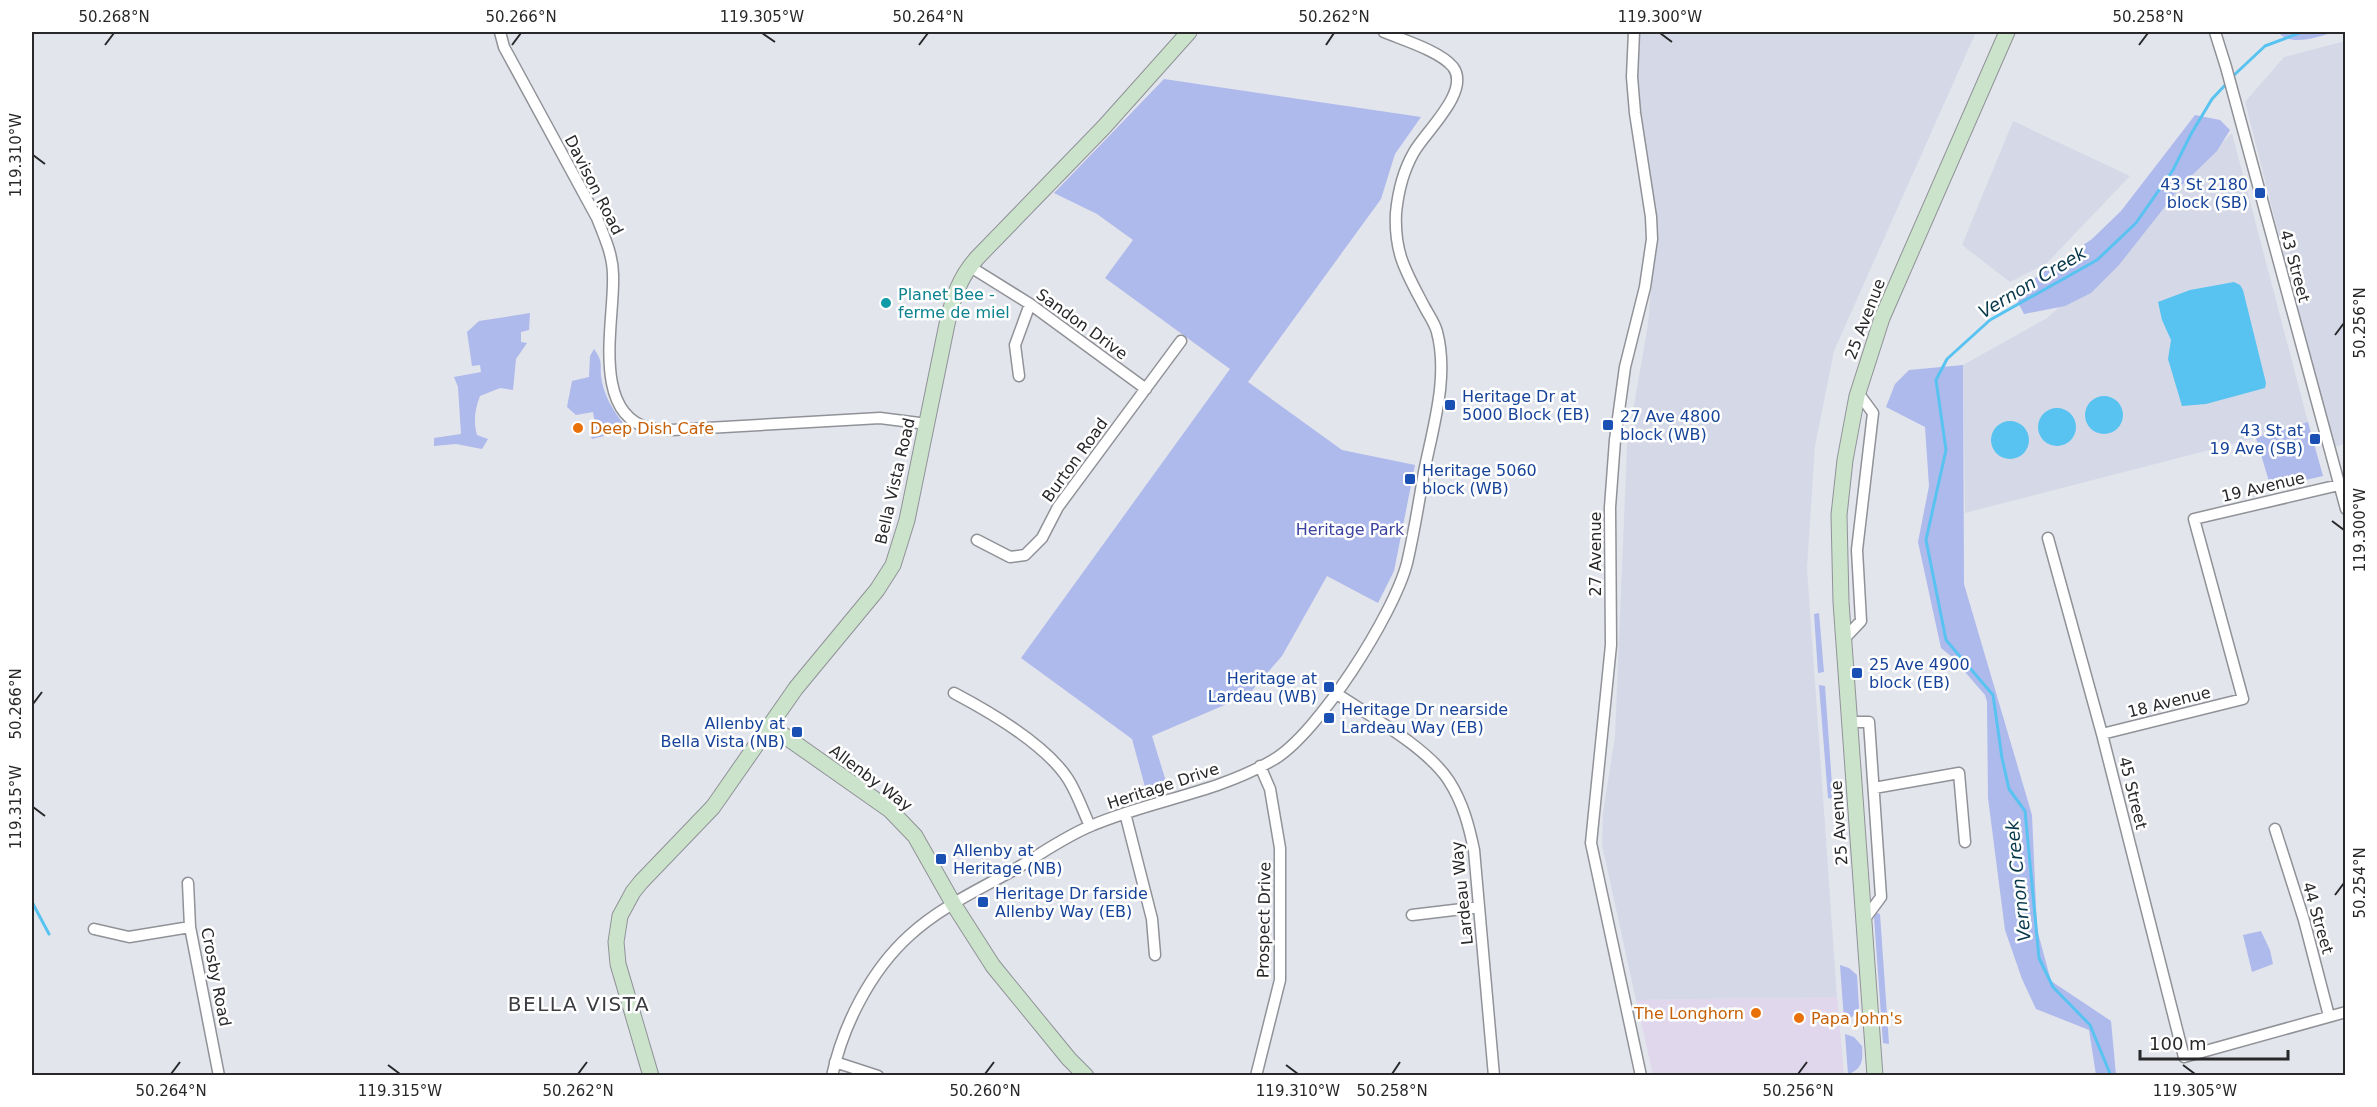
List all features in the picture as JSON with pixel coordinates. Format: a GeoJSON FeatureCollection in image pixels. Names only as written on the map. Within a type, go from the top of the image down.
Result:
{"type":"FeatureCollection","features":[{"type":"Feature","properties":{"kind":"street","name":"Davison Road"},"geometry":{"type":"LineString","coordinates":[[500,32],[504,47],[597,218],[608,247],[613,274],[609,375],[616,399],[630,417],[648,428],[672,430],[880,417],[927,424]]}},
{"type":"Feature","properties":{"kind":"street","name":"Bella Vista Road"},"geometry":{"type":"LineString","coordinates":[[651,1076],[618,964],[616,942],[620,916],[629,898],[641,882],[713,807],[769,725],[827,648],[877,590],[893,566],[908,520],[954,295],[969,266],[1104,127],[1189,32]]}},
{"type":"Feature","properties":{"kind":"street","name":"Heritage Drive"},"geometry":{"type":"LineString","coordinates":[[832,1076],[852,1014],[865,991],[909,936],[954,904],[1090,826],[1125,813],[1205,791],[1274,760],[1301,738],[1337,694],[1389,607],[1406,566],[1442,378],[1437,330],[1399,256],[1395,228],[1397,206],[1408,163],[1454,96],[1458,82],[1454,69],[1444,60],[1384,32]]}},
{"type":"Feature","properties":{"kind":"street","name":"27 Avenue"},"geometry":{"type":"LineString","coordinates":[[1634,32],[1632,77],[1635,113],[1651,217],[1652,239],[1648,270],[1625,368],[1615,440],[1610,507],[1611,645],[1592,843],[1641,1076]]}},
{"type":"Feature","properties":{"kind":"street","name":"25 Avenue"},"geometry":{"type":"LineString","coordinates":[[1875,1076],[1839,566],[1839,515],[1845,460],[1857,396],[1882,318],[2007,32]]}},
{"type":"Feature","properties":{"kind":"street","name":"43 Street"},"geometry":{"type":"LineString","coordinates":[[2215,32],[2346,509]]}},
{"type":"Feature","properties":{"kind":"street","name":"Sandon Drive"},"geometry":{"type":"LineString","coordinates":[[969,266],[1030,304],[1146,389]]}},
{"type":"Feature","properties":{"kind":"street"},"geometry":{"type":"LineString","coordinates":[[1019,376],[1015,345],[1030,304]]}},
{"type":"Feature","properties":{"kind":"street","name":"Burton Road"},"geometry":{"type":"LineString","coordinates":[[977,540],[1010,557],[1025,555],[1042,538],[1058,507],[1181,341]]}},
{"type":"Feature","properties":{"kind":"street"},"geometry":{"type":"LineString","coordinates":[[1843,640],[1861,621],[1857,550],[1874,412],[1862,398]]}},
{"type":"Feature","properties":{"kind":"street","name":"19 Avenue"},"geometry":{"type":"LineString","coordinates":[[2242,699],[2194,519],[2339,485]]}},
{"type":"Feature","properties":{"kind":"street","name":"45 Street"},"geometry":{"type":"LineString","coordinates":[[2048,538],[2102,734],[2184,1057],[2329,1016]]}},
{"type":"Feature","properties":{"kind":"street"},"geometry":{"type":"LineString","coordinates":[[954,693],[991,712],[1044,753],[1068,779],[1090,826]]}},
{"type":"Feature","properties":{"kind":"street","name":"Lardeau Way"},"geometry":{"type":"LineString","coordinates":[[1337,694],[1416,747],[1448,780],[1468,824],[1474,850],[1494,1076]]}},
{"type":"Feature","properties":{"kind":"street","name":"18 Avenue"},"geometry":{"type":"LineString","coordinates":[[2102,734],[2242,699]]}},
{"type":"Feature","properties":{"kind":"street"},"geometry":{"type":"LineString","coordinates":[[1849,722],[1869,722],[1881,897],[1864,920]]}},
{"type":"Feature","properties":{"kind":"street","name":"Allenby Way"},"geometry":{"type":"LineString","coordinates":[[769,725],[890,810],[915,836],[993,966],[1069,1059],[1086,1076]]}},
{"type":"Feature","properties":{"kind":"street","name":"Prospect Drive"},"geometry":{"type":"LineString","coordinates":[[1257,1076],[1280,980],[1280,848],[1270,789],[1260,766]]}},
{"type":"Feature","properties":{"kind":"street"},"geometry":{"type":"LineString","coordinates":[[1874,788],[1959,773],[1965,842]]}},
{"type":"Feature","properties":{"kind":"street"},"geometry":{"type":"LineString","coordinates":[[1125,813],[1152,919],[1155,955]]}},
{"type":"Feature","properties":{"kind":"street","name":"44 Street"},"geometry":{"type":"LineString","coordinates":[[2276,829],[2304,920],[2329,1016]]}},
{"type":"Feature","properties":{"kind":"street","name":"Crosby Road"},"geometry":{"type":"LineString","coordinates":[[188,883],[190,927],[219,1076]]}},
{"type":"Feature","properties":{"kind":"street"},"geometry":{"type":"LineString","coordinates":[[1412,915],[1479,907]]}},
{"type":"Feature","properties":{"kind":"street"},"geometry":{"type":"LineString","coordinates":[[94,929],[129,937],[190,927]]}},
{"type":"Feature","properties":{"kind":"street"},"geometry":{"type":"LineString","coordinates":[[2329,1016],[2346,1012]]}},
{"type":"Feature","properties":{"kind":"street"},"geometry":{"type":"LineString","coordinates":[[835,1062],[878,1076]]}},
{"type":"Feature","properties":{"kind":"shaded area"},"geometry":{"type":"Polygon","coordinates":[[[1636,32],[1976,32],[1834,351],[1815,446],[1807,568],[1837,997],[1636,1000],[1602,845],[1603,813],[1615,736],[1627,446],[1648,324],[1653,263],[1638,110],[1636,32]]]}},
{"type":"Feature","properties":{"kind":"shaded area"},"geometry":{"type":"Polygon","coordinates":[[[2345,41],[2345,444],[2333,447],[2245,102],[2284,57],[2345,41]]]}},
{"type":"Feature","properties":{"kind":"shaded area"},"geometry":{"type":"Polygon","coordinates":[[[2013,121],[2130,176],[2047,263],[2010,282],[1962,245],[2013,121]]]}},
{"type":"Feature","properties":{"kind":"shaded area"},"geometry":{"type":"Polygon","coordinates":[[[2232,133],[2308,422],[2256,438],[1965,513],[1963,365],[2047,318],[2125,249],[2181,185],[2232,133]]]}},
{"type":"Feature","properties":{"kind":"shaded area"},"geometry":{"type":"Polygon","coordinates":[[[2234,282],[2243,290],[2266,383],[2265,388],[2206,404],[2182,406],[2168,359],[2171,340],[2162,320],[2158,302],[2190,290],[2234,282]]]}},
{"type":"Feature","properties":{"kind":"shaded area"},"geometry":{"type":"Polygon","coordinates":[[[2104,396],[2118,401],[2123,415],[2118,429],[2104,434],[2090,429],[2085,415],[2090,401],[2104,396]]]}},
{"type":"Feature","properties":{"kind":"shaded area"},"geometry":{"type":"Polygon","coordinates":[[[2057,408],[2071,413],[2076,427],[2071,441],[2057,446],[2043,441],[2038,427],[2043,413],[2057,408]]]}},
{"type":"Feature","properties":{"kind":"shaded area"},"geometry":{"type":"Polygon","coordinates":[[[2010,421],[2024,426],[2029,440],[2024,454],[2010,459],[1996,454],[1991,440],[1996,426],[2010,421]]]}},
{"type":"Feature","properties":{"kind":"shaded area"},"geometry":{"type":"Polygon","coordinates":[[[1837,997],[1844,1075],[1653,1075],[1636,1000],[1837,997]]]}},
{"type":"Feature","properties":{"kind":"green space"},"geometry":{"type":"Polygon","coordinates":[[[2278,32],[2336,32],[2297,40],[2283,37],[2278,32]]]}},
{"type":"Feature","properties":{"kind":"green space","name":"Heritage Park"},"geometry":{"type":"Polygon","coordinates":[[[1164,79],[1421,117],[1395,154],[1381,199],[1248,382],[1342,450],[1415,465],[1394,571],[1378,603],[1327,576],[1282,656],[1248,695],[1152,736],[1168,788],[1147,794],[1132,739],[1021,658],[1230,369],[1105,278],[1133,240],[1097,214],[1054,193],[1164,79]]]}},
{"type":"Feature","properties":{"kind":"green space"},"geometry":{"type":"Polygon","coordinates":[[[2195,115],[2220,120],[2230,130],[2217,151],[2182,185],[2119,265],[2091,293],[2065,306],[2024,314],[2013,293],[2092,239],[2121,211],[2195,115]]]}},
{"type":"Feature","properties":{"kind":"green space"},"geometry":{"type":"Polygon","coordinates":[[[530,313],[529,330],[521,332],[521,342],[527,343],[516,359],[513,390],[500,388],[480,396],[478,401],[475,420],[477,435],[488,439],[482,449],[456,444],[434,446],[434,438],[461,434],[458,387],[454,377],[481,372],[480,365],[472,366],[467,332],[479,321],[530,313]]]}},
{"type":"Feature","properties":{"kind":"green space"},"geometry":{"type":"Polygon","coordinates":[[[594,349],[600,360],[602,383],[606,396],[624,424],[612,434],[592,439],[589,433],[596,430],[593,412],[576,415],[567,407],[572,381],[589,377],[590,356],[594,349]]]}},
{"type":"Feature","properties":{"kind":"green space"},"geometry":{"type":"Polygon","coordinates":[[[1963,365],[1964,584],[2032,815],[2037,929],[2051,981],[2111,1021],[2116,1075],[2096,1075],[2089,1030],[2036,1009],[2022,979],[2005,930],[1988,798],[1987,702],[1985,695],[1952,657],[1941,648],[1918,542],[1929,486],[1925,427],[1886,407],[1895,384],[1909,370],[1963,365]]]}},
{"type":"Feature","properties":{"kind":"green space"},"geometry":{"type":"Polygon","coordinates":[[[2308,422],[2323,476],[2271,488],[2256,438],[2308,422]]]}},
{"type":"Feature","properties":{"kind":"green space"},"geometry":{"type":"Polygon","coordinates":[[[1819,613],[1824,672],[1818,673],[1814,614],[1819,613]]]}},
{"type":"Feature","properties":{"kind":"green space"},"geometry":{"type":"Polygon","coordinates":[[[1819,685],[1825,686],[1833,799],[1828,798],[1819,685]]]}},
{"type":"Feature","properties":{"kind":"green space"},"geometry":{"type":"Polygon","coordinates":[[[1877,913],[1880,914],[1889,1044],[1883,1043],[1874,917],[1877,913]]]}},
{"type":"Feature","properties":{"kind":"green space"},"geometry":{"type":"Polygon","coordinates":[[[2261,931],[2270,950],[2273,964],[2252,972],[2243,935],[2261,931]]]}},
{"type":"Feature","properties":{"kind":"green space"},"geometry":{"type":"Polygon","coordinates":[[[1840,965],[1849,968],[1857,975],[1859,1008],[1852,1017],[1844,1020],[1840,965]]]}},
{"type":"Feature","properties":{"kind":"green space"},"geometry":{"type":"Polygon","coordinates":[[[1845,1034],[1854,1037],[1862,1046],[1859,1067],[1848,1074],[1845,1034]]]}},
{"type":"Feature","properties":{"kind":"waterway","name":"Vernon Creek"},"geometry":{"type":"LineString","coordinates":[[2232,77],[2265,46],[2302,32]]}},
{"type":"Feature","properties":{"kind":"waterway","name":"Vernon Creek"},"geometry":{"type":"LineString","coordinates":[[2111,1076],[2090,1025],[2053,987],[2039,958],[2025,811],[2009,789],[1993,695],[1946,640],[1926,540],[1946,450],[1936,380],[1947,359],[1990,320],[2097,260],[2136,223],[2173,170],[2212,99],[2228,82]]}},
{"type":"Feature","properties":{"kind":"waterway"},"geometry":{"type":"LineString","coordinates":[[32,902],[49,934]]}},
{"type":"Feature","properties":{"kind":"place","name":"43 St 2180 block (SB)"},"geometry":{"type":"Point","coordinates":[2260,193]}},
{"type":"Feature","properties":{"kind":"place","name":"Planet Bee - ferme de miel"},"geometry":{"type":"Point","coordinates":[886,303]}},
{"type":"Feature","properties":{"kind":"place","name":"Heritage Dr at 5000 Block (EB)"},"geometry":{"type":"Point","coordinates":[1450,405]}},
{"type":"Feature","properties":{"kind":"place","name":"27 Ave 4800 block (WB)"},"geometry":{"type":"Point","coordinates":[1608,425]}},
{"type":"Feature","properties":{"kind":"place","name":"Deep Dish Cafe"},"geometry":{"type":"Point","coordinates":[578,428]}},
{"type":"Feature","properties":{"kind":"place","name":"43 St at 19 Ave (SB)"},"geometry":{"type":"Point","coordinates":[2315,439]}},
{"type":"Feature","properties":{"kind":"place","name":"Heritage 5060 block (WB)"},"geometry":{"type":"Point","coordinates":[1410,479]}},
{"type":"Feature","properties":{"kind":"place","name":"25 Ave 4900 block (EB)"},"geometry":{"type":"Point","coordinates":[1857,673]}},
{"type":"Feature","properties":{"kind":"place","name":"Heritage at Lardeau (WB)"},"geometry":{"type":"Point","coordinates":[1329,687]}},
{"type":"Feature","properties":{"kind":"place","name":"Heritage Dr nearside Lardeau Way (EB)"},"geometry":{"type":"Point","coordinates":[1329,718]}},
{"type":"Feature","properties":{"kind":"place","name":"Allenby at Bella Vista (NB)"},"geometry":{"type":"Point","coordinates":[797,732]}},
{"type":"Feature","properties":{"kind":"place","name":"Allenby at Heritage (NB)"},"geometry":{"type":"Point","coordinates":[941,859]}},
{"type":"Feature","properties":{"kind":"place","name":"Heritage Dr farside Allenby Way (EB)"},"geometry":{"type":"Point","coordinates":[983,902]}},
{"type":"Feature","properties":{"kind":"place","name":"The Longhorn"},"geometry":{"type":"Point","coordinates":[1756,1013]}},
{"type":"Feature","properties":{"kind":"place","name":"Papa John's"},"geometry":{"type":"Point","coordinates":[1799,1018]}},
{"type":"Feature","properties":{"kind":"district","name":"BELLA VISTA"},"geometry":{"type":"Point","coordinates":[579,1004]}}]}
